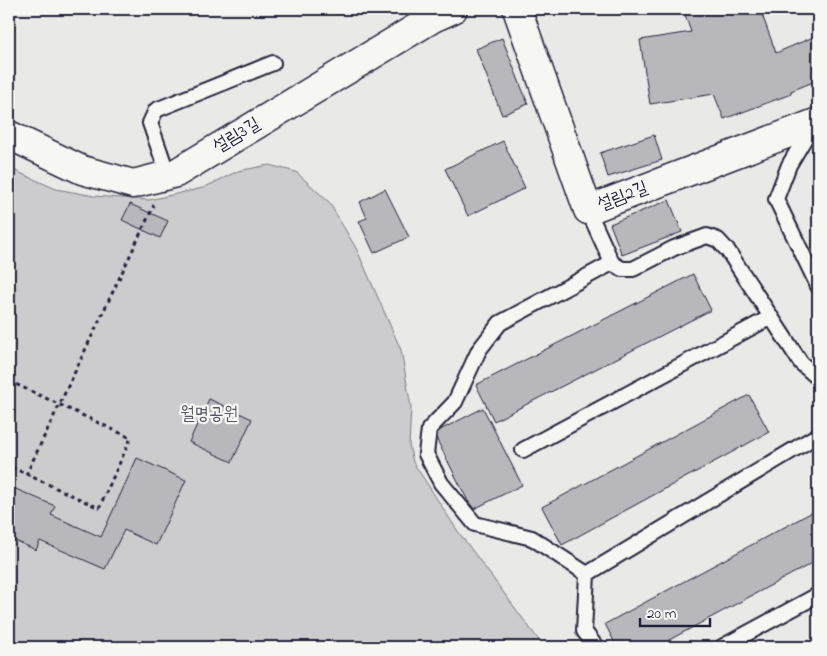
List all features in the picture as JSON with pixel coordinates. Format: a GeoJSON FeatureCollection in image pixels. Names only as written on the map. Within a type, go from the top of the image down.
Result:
{"type":"FeatureCollection","features":[{"type":"Feature","properties":{"kind":"street","name":"설림3길"},"geometry":{"type":"LineString","coordinates":[[9,135],[82,170],[133,184],[176,173],[438,12]]}},
{"type":"Feature","properties":{"kind":"street","name":"설림2길"},"geometry":{"type":"LineString","coordinates":[[528,12],[588,210],[816,122]]}},
{"type":"Feature","properties":{"kind":"lane"},"geometry":{"type":"LineString","coordinates":[[168,175],[150,123],[156,110],[273,63]]}},
{"type":"Feature","properties":{"kind":"lane"},"geometry":{"type":"LineString","coordinates":[[816,122],[789,165],[776,199],[818,286]]}},
{"type":"Feature","properties":{"kind":"lane"},"geometry":{"type":"LineString","coordinates":[[588,210],[612,263],[622,269],[633,269],[674,248],[707,236],[718,240],[728,251],[801,363],[818,378]]}},
{"type":"Feature","properties":{"kind":"lane"},"geometry":{"type":"LineString","coordinates":[[587,574],[532,538],[475,524],[441,484],[426,454],[429,429],[455,402],[480,350],[500,323],[612,263]]}},
{"type":"Feature","properties":{"kind":"lane"},"geometry":{"type":"LineString","coordinates":[[523,450],[771,317]]}},
{"type":"Feature","properties":{"kind":"lane"},"geometry":{"type":"LineString","coordinates":[[587,574],[818,435]]}},
{"type":"Feature","properties":{"kind":"lane"},"geometry":{"type":"LineString","coordinates":[[587,574],[584,631],[596,647]]}},
{"type":"Feature","properties":{"kind":"lane"},"geometry":{"type":"LineString","coordinates":[[722,647],[818,595]]}},
{"type":"Feature","properties":{"kind":"path"},"geometry":{"type":"LineString","coordinates":[[26,474],[168,175]]}},
{"type":"Feature","properties":{"kind":"path"},"geometry":{"type":"LineString","coordinates":[[9,381],[131,438],[99,508],[9,466]]}},
{"type":"Feature","properties":{"kind":"green space","name":"월명공원"},"geometry":{"type":"Polygon","coordinates":[[[269,165],[296,172],[329,202],[357,250],[401,350],[411,407],[409,445],[413,462],[457,530],[544,647],[9,647],[9,168],[56,189],[94,196],[149,200],[203,188],[238,171],[269,165]]]}},
{"type":"Feature","properties":{"kind":"building"},"geometry":{"type":"Polygon","coordinates":[[[683,9],[760,9],[776,53],[818,35],[818,80],[791,91],[791,94],[724,119],[714,94],[650,104],[640,40],[691,32],[683,9]]]}},
{"type":"Feature","properties":{"kind":"building"},"geometry":{"type":"Polygon","coordinates":[[[502,38],[528,104],[502,115],[476,49],[502,38]]]}},
{"type":"Feature","properties":{"kind":"building"},"geometry":{"type":"Polygon","coordinates":[[[654,135],[662,160],[608,177],[600,153],[654,135]]]}},
{"type":"Feature","properties":{"kind":"building"},"geometry":{"type":"Polygon","coordinates":[[[503,141],[525,188],[468,216],[445,169],[503,141]]]}},
{"type":"Feature","properties":{"kind":"building"},"geometry":{"type":"Polygon","coordinates":[[[385,189],[409,237],[374,253],[359,221],[367,218],[360,202],[385,189]]]}},
{"type":"Feature","properties":{"kind":"building"},"geometry":{"type":"Polygon","coordinates":[[[669,200],[682,232],[622,255],[610,224],[669,200]]]}},
{"type":"Feature","properties":{"kind":"building"},"geometry":{"type":"Polygon","coordinates":[[[130,204],[168,221],[160,238],[122,220],[130,204]]]}},
{"type":"Feature","properties":{"kind":"building"},"geometry":{"type":"Polygon","coordinates":[[[693,274],[711,310],[494,421],[476,385],[693,274]]]}},
{"type":"Feature","properties":{"kind":"building"},"geometry":{"type":"Polygon","coordinates":[[[749,395],[769,432],[562,545],[542,507],[749,395]]]}},
{"type":"Feature","properties":{"kind":"building"},"geometry":{"type":"Polygon","coordinates":[[[209,399],[252,419],[232,462],[189,442],[209,399]]]}},
{"type":"Feature","properties":{"kind":"building"},"geometry":{"type":"Polygon","coordinates":[[[483,408],[522,485],[474,509],[468,501],[437,440],[437,433],[483,408]]]}},
{"type":"Feature","properties":{"kind":"building"},"geometry":{"type":"Polygon","coordinates":[[[137,458],[186,480],[156,545],[124,530],[105,569],[40,541],[36,550],[9,538],[9,486],[55,506],[51,515],[101,537],[137,458]]]}},
{"type":"Feature","properties":{"kind":"building"},"geometry":{"type":"Polygon","coordinates":[[[818,509],[818,560],[656,647],[617,647],[605,624],[818,509]]]}}]}
